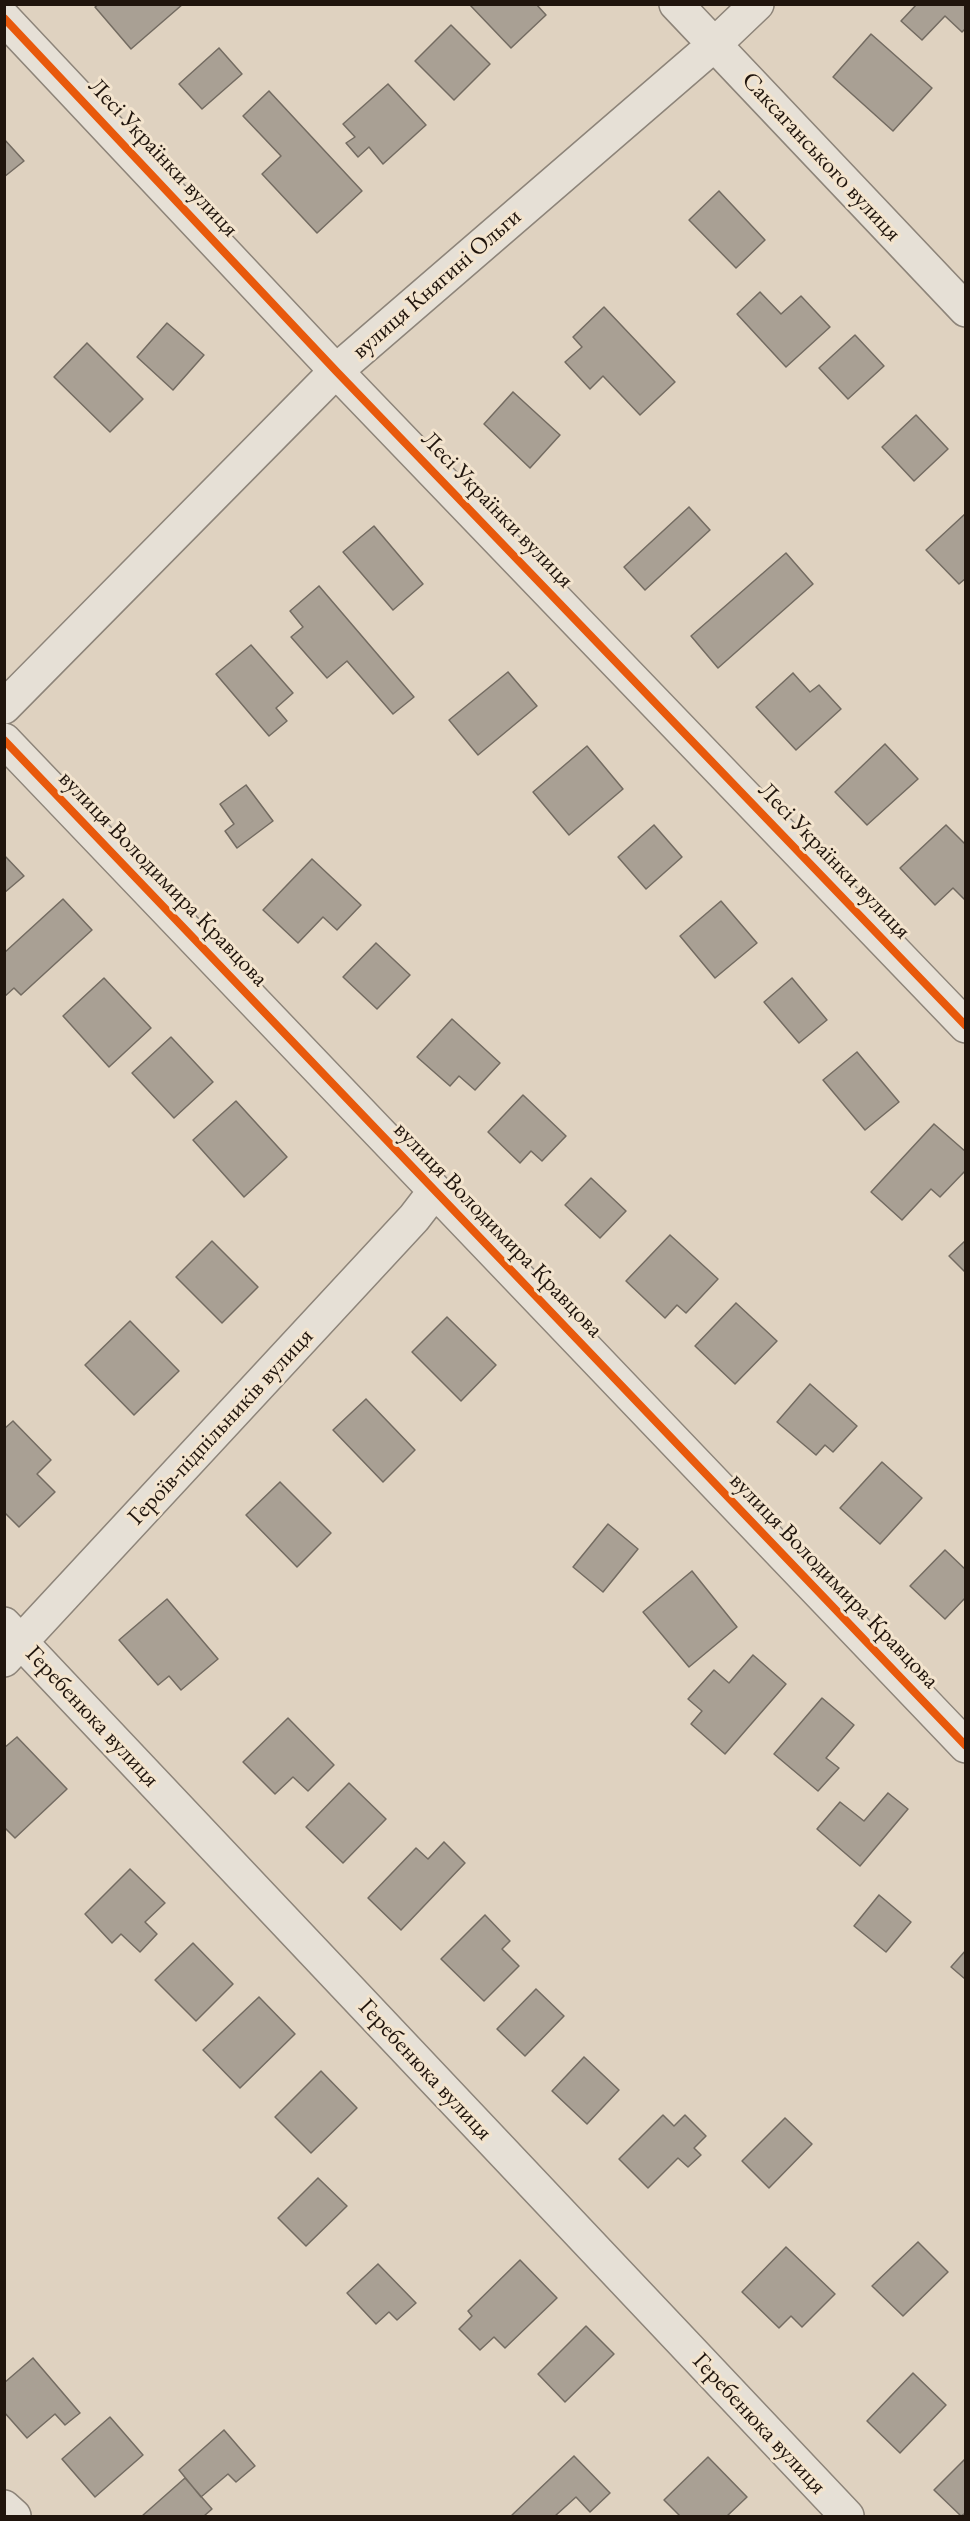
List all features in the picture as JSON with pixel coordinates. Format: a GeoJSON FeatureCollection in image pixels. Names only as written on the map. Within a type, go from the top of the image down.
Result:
{"type":"FeatureCollection","features":[{"type":"Feature","properties":{"kind":"street","name":"Саксаганського вулиця"},"geometry":{"type":"LineString","coordinates":[[676,4],[966,310]]}},
{"type":"Feature","properties":{"kind":"street","name":"вулиця Княгині Ольги"},"geometry":{"type":"LineString","coordinates":[[4,707],[336,371],[715,44],[757,4]]}},
{"type":"Feature","properties":{"kind":"street","name":"Лесі Українки вулиця"},"geometry":{"type":"LineString","coordinates":[[4,18],[336,371],[966,1026]]}},
{"type":"Feature","properties":{"kind":"street","name":"вулиця Володимира Кравцова"},"geometry":{"type":"LineString","coordinates":[[4,740],[966,1746]]}},
{"type":"Feature","properties":{"kind":"street","name":"Героїв-підпільників вулиця"},"geometry":{"type":"LineString","coordinates":[[10,1642],[414,1218],[434,1192]]}},
{"type":"Feature","properties":{"kind":"street","name":"Геребенюка вулиця"},"geometry":{"type":"LineString","coordinates":[[10,1642],[847,2517]]}},
{"type":"Feature","properties":{"kind":"street"},"geometry":{"type":"LineString","coordinates":[[4,2506],[14,2517]]}},
{"type":"Feature","properties":{"kind":"building"},"geometry":{"type":"Polygon","coordinates":[[[99,4],[183,4],[131,49],[95,7],[99,4]]]}},
{"type":"Feature","properties":{"kind":"building"},"geometry":{"type":"Polygon","coordinates":[[[469,4],[536,4],[546,15],[511,48],[469,4]]]}},
{"type":"Feature","properties":{"kind":"building"},"geometry":{"type":"Polygon","coordinates":[[[917,4],[966,4],[966,28],[962,32],[945,16],[922,40],[901,21],[917,4]]]}},
{"type":"Feature","properties":{"kind":"building"},"geometry":{"type":"Polygon","coordinates":[[[451,25],[490,64],[454,100],[415,61],[451,25]]]}},
{"type":"Feature","properties":{"kind":"building"},"geometry":{"type":"Polygon","coordinates":[[[871,34],[932,88],[893,131],[833,77],[871,34]]]}},
{"type":"Feature","properties":{"kind":"building"},"geometry":{"type":"Polygon","coordinates":[[[219,48],[242,74],[202,109],[179,84],[219,48]]]}},
{"type":"Feature","properties":{"kind":"building"},"geometry":{"type":"Polygon","coordinates":[[[388,84],[426,125],[383,164],[369,147],[358,157],[346,143],[355,137],[343,124],[388,84]]]}},
{"type":"Feature","properties":{"kind":"building"},"geometry":{"type":"Polygon","coordinates":[[[269,91],[362,191],[317,233],[262,174],[281,156],[243,116],[269,91]]]}},
{"type":"Feature","properties":{"kind":"building"},"geometry":{"type":"Polygon","coordinates":[[[4,139],[24,161],[4,177],[4,139]]]}},
{"type":"Feature","properties":{"kind":"building"},"geometry":{"type":"Polygon","coordinates":[[[719,191],[765,240],[736,268],[689,220],[719,191]]]}},
{"type":"Feature","properties":{"kind":"building"},"geometry":{"type":"Polygon","coordinates":[[[760,292],[781,314],[801,296],[830,327],[786,367],[737,314],[760,292]]]}},
{"type":"Feature","properties":{"kind":"building"},"geometry":{"type":"Polygon","coordinates":[[[604,307],[675,382],[640,415],[603,376],[590,389],[565,362],[582,347],[573,337],[604,307]]]}},
{"type":"Feature","properties":{"kind":"building"},"geometry":{"type":"Polygon","coordinates":[[[167,323],[204,355],[173,390],[137,357],[167,323]]]}},
{"type":"Feature","properties":{"kind":"building"},"geometry":{"type":"Polygon","coordinates":[[[855,335],[884,366],[848,399],[819,368],[855,335]]]}},
{"type":"Feature","properties":{"kind":"building"},"geometry":{"type":"Polygon","coordinates":[[[87,343],[143,399],[110,432],[54,377],[87,343]]]}},
{"type":"Feature","properties":{"kind":"building"},"geometry":{"type":"Polygon","coordinates":[[[513,392],[560,435],[530,468],[484,424],[513,392]]]}},
{"type":"Feature","properties":{"kind":"building"},"geometry":{"type":"Polygon","coordinates":[[[916,415],[948,449],[914,481],[882,447],[916,415]]]}},
{"type":"Feature","properties":{"kind":"building"},"geometry":{"type":"Polygon","coordinates":[[[689,507],[710,530],[645,590],[624,567],[689,507]]]}},
{"type":"Feature","properties":{"kind":"building"},"geometry":{"type":"Polygon","coordinates":[[[966,513],[966,578],[959,584],[926,550],[966,513]]]}},
{"type":"Feature","properties":{"kind":"building"},"geometry":{"type":"Polygon","coordinates":[[[374,526],[423,584],[393,610],[343,552],[374,526]]]}},
{"type":"Feature","properties":{"kind":"building"},"geometry":{"type":"Polygon","coordinates":[[[786,553],[813,584],[718,668],[691,636],[786,553]]]}},
{"type":"Feature","properties":{"kind":"building"},"geometry":{"type":"Polygon","coordinates":[[[319,586],[414,697],[393,714],[347,661],[327,678],[291,637],[303,627],[290,611],[319,586]]]}},
{"type":"Feature","properties":{"kind":"building"},"geometry":{"type":"Polygon","coordinates":[[[251,645],[293,693],[276,708],[287,721],[269,736],[216,674],[251,645]]]}},
{"type":"Feature","properties":{"kind":"building"},"geometry":{"type":"Polygon","coordinates":[[[508,672],[537,706],[478,755],[449,720],[508,672]]]}},
{"type":"Feature","properties":{"kind":"building"},"geometry":{"type":"Polygon","coordinates":[[[793,673],[810,692],[819,685],[841,709],[796,750],[756,707],[793,673]]]}},
{"type":"Feature","properties":{"kind":"building"},"geometry":{"type":"Polygon","coordinates":[[[885,744],[918,779],[867,825],[835,792],[885,744]]]}},
{"type":"Feature","properties":{"kind":"building"},"geometry":{"type":"Polygon","coordinates":[[[587,746],[623,789],[569,835],[533,792],[587,746]]]}},
{"type":"Feature","properties":{"kind":"building"},"geometry":{"type":"Polygon","coordinates":[[[246,785],[273,821],[237,848],[225,831],[234,824],[220,804],[246,785]]]}},
{"type":"Feature","properties":{"kind":"building"},"geometry":{"type":"Polygon","coordinates":[[[654,825],[682,857],[646,889],[618,857],[654,825]]]}},
{"type":"Feature","properties":{"kind":"building"},"geometry":{"type":"Polygon","coordinates":[[[946,825],[966,845],[966,901],[953,888],[935,905],[900,868],[946,825]]]}},
{"type":"Feature","properties":{"kind":"building"},"geometry":{"type":"Polygon","coordinates":[[[4,855],[24,876],[4,893],[4,855]]]}},
{"type":"Feature","properties":{"kind":"building"},"geometry":{"type":"Polygon","coordinates":[[[312,859],[361,905],[337,930],[323,917],[298,943],[263,910],[312,859]]]}},
{"type":"Feature","properties":{"kind":"building"},"geometry":{"type":"Polygon","coordinates":[[[63,899],[92,930],[21,995],[14,988],[4,997],[4,953],[63,899]]]}},
{"type":"Feature","properties":{"kind":"building"},"geometry":{"type":"Polygon","coordinates":[[[721,901],[757,943],[715,978],[680,936],[721,901]]]}},
{"type":"Feature","properties":{"kind":"building"},"geometry":{"type":"Polygon","coordinates":[[[376,943],[410,975],[377,1009],[343,977],[376,943]]]}},
{"type":"Feature","properties":{"kind":"building"},"geometry":{"type":"Polygon","coordinates":[[[104,978],[151,1028],[109,1067],[63,1016],[104,978]]]}},
{"type":"Feature","properties":{"kind":"building"},"geometry":{"type":"Polygon","coordinates":[[[792,978],[827,1020],[799,1043],[764,1002],[792,978]]]}},
{"type":"Feature","properties":{"kind":"building"},"geometry":{"type":"Polygon","coordinates":[[[452,1019],[500,1063],[475,1090],[459,1076],[450,1086],[417,1057],[452,1019]]]}},
{"type":"Feature","properties":{"kind":"building"},"geometry":{"type":"Polygon","coordinates":[[[171,1037],[213,1082],[174,1118],[132,1073],[171,1037]]]}},
{"type":"Feature","properties":{"kind":"building"},"geometry":{"type":"Polygon","coordinates":[[[857,1052],[899,1102],[865,1130],[823,1080],[857,1052]]]}},
{"type":"Feature","properties":{"kind":"building"},"geometry":{"type":"Polygon","coordinates":[[[523,1095],[566,1136],[542,1161],[531,1151],[520,1163],[488,1132],[523,1095]]]}},
{"type":"Feature","properties":{"kind":"building"},"geometry":{"type":"Polygon","coordinates":[[[236,1101],[287,1157],[244,1197],[193,1140],[236,1101]]]}},
{"type":"Feature","properties":{"kind":"building"},"geometry":{"type":"Polygon","coordinates":[[[934,1124],[966,1152],[966,1170],[940,1197],[931,1189],[902,1220],[871,1192],[934,1124]]]}},
{"type":"Feature","properties":{"kind":"building"},"geometry":{"type":"Polygon","coordinates":[[[591,1178],[626,1211],[600,1238],[565,1205],[591,1178]]]}},
{"type":"Feature","properties":{"kind":"building"},"geometry":{"type":"Polygon","coordinates":[[[670,1235],[718,1279],[686,1313],[677,1305],[665,1318],[626,1281],[670,1235]]]}},
{"type":"Feature","properties":{"kind":"building"},"geometry":{"type":"Polygon","coordinates":[[[966,1240],[966,1273],[949,1256],[966,1240]]]}},
{"type":"Feature","properties":{"kind":"building"},"geometry":{"type":"Polygon","coordinates":[[[212,1241],[258,1287],[222,1323],[176,1277],[212,1241]]]}},
{"type":"Feature","properties":{"kind":"building"},"geometry":{"type":"Polygon","coordinates":[[[736,1303],[777,1341],[735,1384],[695,1346],[736,1303]]]}},
{"type":"Feature","properties":{"kind":"building"},"geometry":{"type":"Polygon","coordinates":[[[447,1317],[496,1365],[461,1401],[412,1352],[447,1317]]]}},
{"type":"Feature","properties":{"kind":"building"},"geometry":{"type":"Polygon","coordinates":[[[130,1321],[179,1371],[134,1415],[85,1365],[130,1321]]]}},
{"type":"Feature","properties":{"kind":"building"},"geometry":{"type":"Polygon","coordinates":[[[810,1384],[857,1426],[833,1452],[825,1445],[816,1455],[777,1422],[810,1384]]]}},
{"type":"Feature","properties":{"kind":"building"},"geometry":{"type":"Polygon","coordinates":[[[366,1399],[415,1450],[383,1482],[333,1430],[366,1399]]]}},
{"type":"Feature","properties":{"kind":"building"},"geometry":{"type":"Polygon","coordinates":[[[13,1421],[51,1460],[37,1474],[55,1492],[19,1527],[4,1512],[4,1429],[13,1421]]]}},
{"type":"Feature","properties":{"kind":"building"},"geometry":{"type":"Polygon","coordinates":[[[882,1462],[922,1498],[880,1544],[840,1508],[882,1462]]]}},
{"type":"Feature","properties":{"kind":"building"},"geometry":{"type":"Polygon","coordinates":[[[280,1482],[331,1533],[297,1567],[246,1515],[280,1482]]]}},
{"type":"Feature","properties":{"kind":"building"},"geometry":{"type":"Polygon","coordinates":[[[608,1524],[638,1549],[603,1592],[573,1567],[608,1524]]]}},
{"type":"Feature","properties":{"kind":"building"},"geometry":{"type":"Polygon","coordinates":[[[945,1550],[966,1570],[966,1597],[945,1619],[910,1586],[945,1550]]]}},
{"type":"Feature","properties":{"kind":"building"},"geometry":{"type":"Polygon","coordinates":[[[692,1571],[737,1627],[689,1667],[643,1612],[692,1571]]]}},
{"type":"Feature","properties":{"kind":"building"},"geometry":{"type":"Polygon","coordinates":[[[167,1599],[218,1659],[181,1690],[169,1676],[158,1685],[119,1640],[167,1599]]]}},
{"type":"Feature","properties":{"kind":"building"},"geometry":{"type":"Polygon","coordinates":[[[753,1655],[786,1684],[725,1754],[691,1724],[702,1711],[688,1699],[714,1670],[729,1683],[753,1655]]]}},
{"type":"Feature","properties":{"kind":"building"},"geometry":{"type":"Polygon","coordinates":[[[822,1698],[854,1725],[826,1758],[839,1768],[818,1791],[774,1754],[822,1698]]]}},
{"type":"Feature","properties":{"kind":"building"},"geometry":{"type":"Polygon","coordinates":[[[288,1718],[334,1765],[308,1791],[293,1777],[275,1794],[243,1762],[288,1718]]]}},
{"type":"Feature","properties":{"kind":"building"},"geometry":{"type":"Polygon","coordinates":[[[17,1737],[67,1789],[15,1838],[4,1827],[4,1748],[17,1737]]]}},
{"type":"Feature","properties":{"kind":"building"},"geometry":{"type":"Polygon","coordinates":[[[349,1783],[386,1819],[343,1863],[306,1827],[349,1783]]]}},
{"type":"Feature","properties":{"kind":"building"},"geometry":{"type":"Polygon","coordinates":[[[888,1793],[908,1809],[860,1866],[817,1829],[840,1802],[864,1821],[888,1793]]]}},
{"type":"Feature","properties":{"kind":"building"},"geometry":{"type":"Polygon","coordinates":[[[444,1842],[465,1863],[401,1930],[368,1898],[416,1848],[428,1859],[444,1842]]]}},
{"type":"Feature","properties":{"kind":"building"},"geometry":{"type":"Polygon","coordinates":[[[130,1869],[165,1903],[145,1922],[157,1934],[140,1952],[121,1934],[112,1943],[85,1914],[130,1869]]]}},
{"type":"Feature","properties":{"kind":"building"},"geometry":{"type":"Polygon","coordinates":[[[879,1895],[911,1922],[886,1952],[854,1926],[879,1895]]]}},
{"type":"Feature","properties":{"kind":"building"},"geometry":{"type":"Polygon","coordinates":[[[485,1915],[510,1941],[502,1949],[519,1966],[484,2001],[441,1959],[485,1915]]]}},
{"type":"Feature","properties":{"kind":"building"},"geometry":{"type":"Polygon","coordinates":[[[193,1943],[233,1984],[196,2021],[155,1980],[193,1943]]]}},
{"type":"Feature","properties":{"kind":"building"},"geometry":{"type":"Polygon","coordinates":[[[966,1950],[966,1978],[965,1979],[951,1967],[966,1950]]]}},
{"type":"Feature","properties":{"kind":"building"},"geometry":{"type":"Polygon","coordinates":[[[536,1989],[564,2016],[525,2056],[497,2029],[536,1989]]]}},
{"type":"Feature","properties":{"kind":"building"},"geometry":{"type":"Polygon","coordinates":[[[259,1997],[295,2034],[240,2088],[203,2050],[259,1997]]]}},
{"type":"Feature","properties":{"kind":"building"},"geometry":{"type":"Polygon","coordinates":[[[584,2057],[619,2090],[587,2124],[552,2091],[584,2057]]]}},
{"type":"Feature","properties":{"kind":"building"},"geometry":{"type":"Polygon","coordinates":[[[321,2071],[357,2108],[311,2153],[275,2117],[321,2071]]]}},
{"type":"Feature","properties":{"kind":"building"},"geometry":{"type":"Polygon","coordinates":[[[663,2115],[674,2126],[685,2115],[706,2136],[694,2148],[701,2155],[688,2167],[678,2158],[648,2188],[619,2159],[663,2115]]]}},
{"type":"Feature","properties":{"kind":"building"},"geometry":{"type":"Polygon","coordinates":[[[785,2118],[812,2144],[769,2188],[742,2161],[785,2118]]]}},
{"type":"Feature","properties":{"kind":"building"},"geometry":{"type":"Polygon","coordinates":[[[318,2178],[347,2206],[306,2246],[278,2218],[318,2178]]]}},
{"type":"Feature","properties":{"kind":"building"},"geometry":{"type":"Polygon","coordinates":[[[918,2242],[948,2272],[903,2316],[872,2286],[918,2242]]]}},
{"type":"Feature","properties":{"kind":"building"},"geometry":{"type":"Polygon","coordinates":[[[786,2247],[835,2294],[802,2327],[791,2316],[779,2328],[742,2292],[786,2247]]]}},
{"type":"Feature","properties":{"kind":"building"},"geometry":{"type":"Polygon","coordinates":[[[520,2260],[557,2298],[505,2348],[494,2337],[480,2350],[459,2329],[472,2316],[468,2311],[520,2260]]]}},
{"type":"Feature","properties":{"kind":"building"},"geometry":{"type":"Polygon","coordinates":[[[378,2264],[416,2303],[397,2320],[389,2312],[376,2324],[347,2293],[378,2264]]]}},
{"type":"Feature","properties":{"kind":"building"},"geometry":{"type":"Polygon","coordinates":[[[586,2326],[614,2354],[565,2402],[538,2374],[586,2326]]]}},
{"type":"Feature","properties":{"kind":"building"},"geometry":{"type":"Polygon","coordinates":[[[33,2358],[80,2413],[65,2425],[55,2414],[27,2438],[4,2412],[4,2383],[33,2358]]]}},
{"type":"Feature","properties":{"kind":"building"},"geometry":{"type":"Polygon","coordinates":[[[913,2373],[946,2405],[900,2453],[867,2421],[913,2373]]]}},
{"type":"Feature","properties":{"kind":"building"},"geometry":{"type":"Polygon","coordinates":[[[110,2417],[143,2455],[95,2497],[62,2459],[110,2417]]]}},
{"type":"Feature","properties":{"kind":"building"},"geometry":{"type":"Polygon","coordinates":[[[224,2430],[255,2466],[236,2482],[228,2474],[201,2497],[179,2470],[224,2430]]]}},
{"type":"Feature","properties":{"kind":"building"},"geometry":{"type":"Polygon","coordinates":[[[574,2456],[610,2493],[590,2512],[576,2497],[555,2516],[511,2516],[574,2456]]]}},
{"type":"Feature","properties":{"kind":"building"},"geometry":{"type":"Polygon","coordinates":[[[708,2457],[747,2497],[727,2516],[680,2516],[664,2500],[708,2457]]]}},
{"type":"Feature","properties":{"kind":"building"},"geometry":{"type":"Polygon","coordinates":[[[966,2458],[966,2513],[961,2516],[934,2490],[966,2458]]]}},
{"type":"Feature","properties":{"kind":"building"},"geometry":{"type":"Polygon","coordinates":[[[185,2478],[212,2509],[204,2516],[142,2516],[185,2478]]]}},
{"type":"Feature","properties":{"kind":"cycle path"},"geometry":{"type":"LineString","coordinates":[[4,18],[336,371],[966,1026]]}},
{"type":"Feature","properties":{"kind":"cycle path"},"geometry":{"type":"LineString","coordinates":[[4,740],[966,1746]]}}]}
